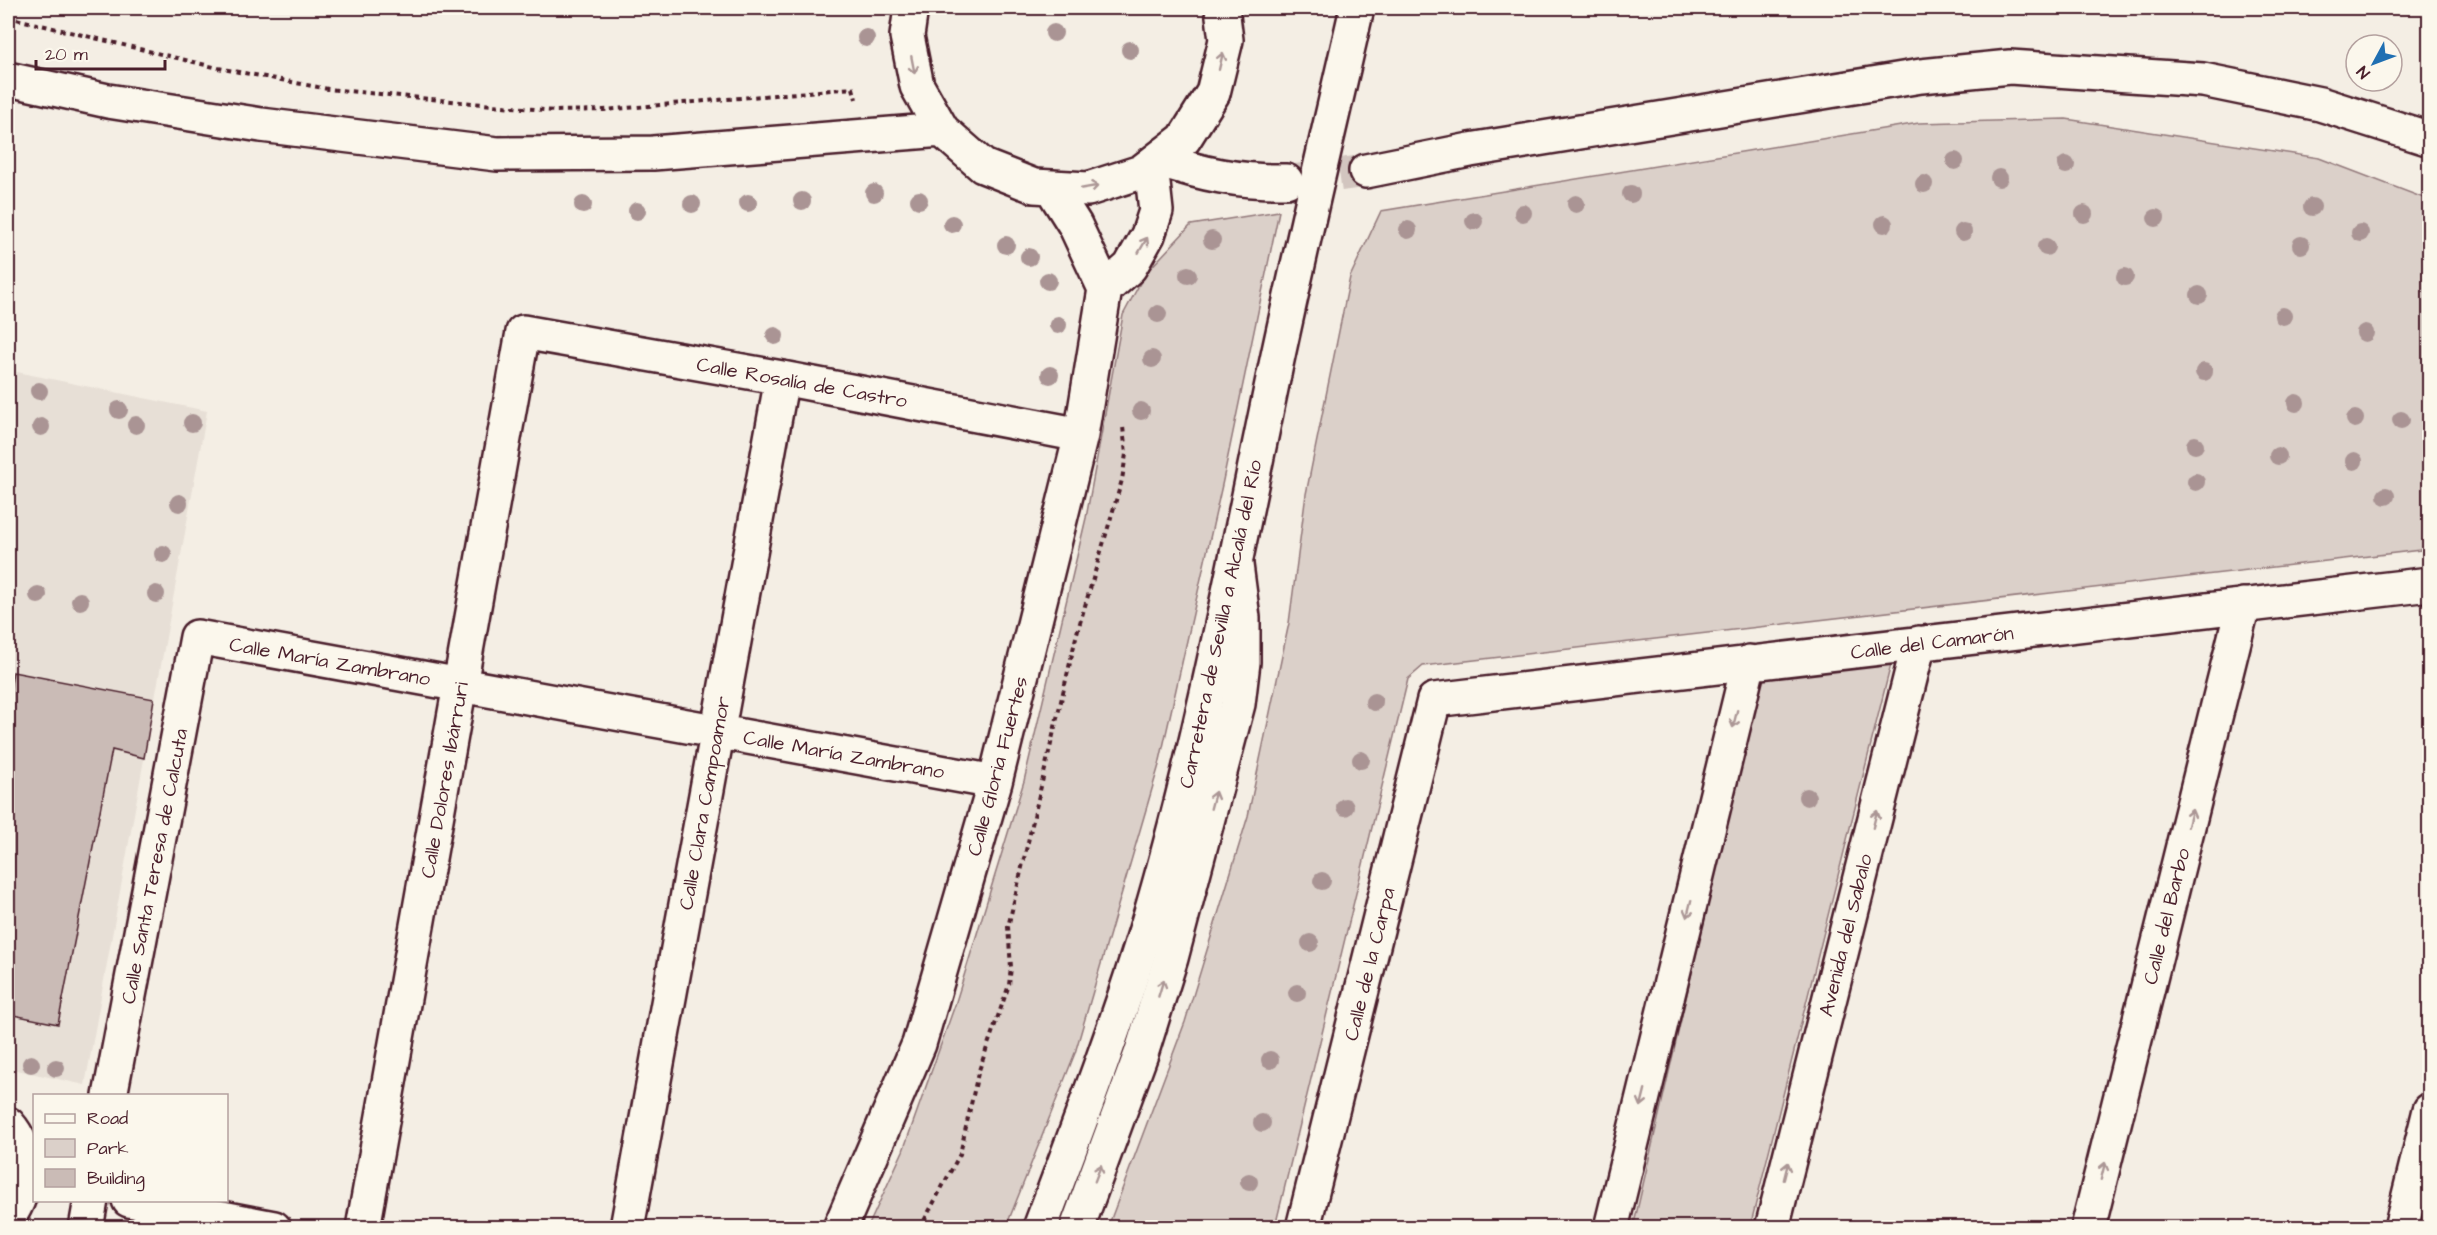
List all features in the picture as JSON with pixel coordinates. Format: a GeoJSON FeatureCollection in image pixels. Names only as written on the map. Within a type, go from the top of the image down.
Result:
{"type":"FeatureCollection","features":[{"type":"Feature","properties":{"kind":"street"},"geometry":{"type":"LineString","coordinates":[[910,8],[907,36],[917,86],[942,130],[983,166],[1034,186],[1088,189],[1141,172],[1184,139],[1213,93],[1226,40],[1222,8]]}},
{"type":"Feature","properties":{"kind":"street","name":"Carretera de Sevilla a Alcalá del Río"},"geometry":{"type":"LineString","coordinates":[[1040,1227],[1116,1028],[1149,921],[1182,796],[1357,8]]}},
{"type":"Feature","properties":{"kind":"street"},"geometry":{"type":"LineString","coordinates":[[1366,171],[1470,150],[1921,76],[2010,67],[2203,80],[2320,104],[2430,140]]}},
{"type":"Feature","properties":{"kind":"street"},"geometry":{"type":"LineString","coordinates":[[8,79],[108,101],[261,125],[496,154],[653,153],[942,130]]}},
{"type":"Feature","properties":{"kind":"street"},"geometry":{"type":"LineString","coordinates":[[1051,187],[1075,225],[1105,289],[1130,267],[1148,235],[1156,211],[1154,162]]}},
{"type":"Feature","properties":{"kind":"street"},"geometry":{"type":"LineString","coordinates":[[1154,162],[1229,179],[1286,181]]}},
{"type":"Feature","properties":{"kind":"street","name":"Calle Gloria Fuertes"},"geometry":{"type":"LineString","coordinates":[[840,1227],[919,1044],[994,782],[1081,435],[1105,289]]}},
{"type":"Feature","properties":{"kind":"street","name":"Calle Rosalía de Castro"},"geometry":{"type":"LineString","coordinates":[[523,332],[1081,435]]}},
{"type":"Feature","properties":{"kind":"street","name":"Calle Dolores Ibárruri"},"geometry":{"type":"LineString","coordinates":[[363,1227],[523,332]]}},
{"type":"Feature","properties":{"kind":"street","name":"Calle Clara Campoamor"},"geometry":{"type":"LineString","coordinates":[[627,1227],[782,378]]}},
{"type":"Feature","properties":{"kind":"street"},"geometry":{"type":"LineString","coordinates":[[1077,1227],[1142,1054],[1171,958],[1238,704],[1243,662],[1243,618],[1235,561]]}},
{"type":"Feature","properties":{"kind":"street","name":"Calle del Camarón"},"geometry":{"type":"LineString","coordinates":[[1434,700],[2430,584]]}},
{"type":"Feature","properties":{"kind":"street","name":"Calle del Barbo"},"geometry":{"type":"LineString","coordinates":[[2088,1227],[2243,605]]}},
{"type":"Feature","properties":{"kind":"street","name":"Calle María Zambrano"},"geometry":{"type":"LineString","coordinates":[[197,637],[994,782]]}},
{"type":"Feature","properties":{"kind":"street","name":"Calle Santa Teresa de Calcuta"},"geometry":{"type":"LineString","coordinates":[[111,1094],[197,637]]}},
{"type":"Feature","properties":{"kind":"street","name":"Avenida del Sabalo"},"geometry":{"type":"LineString","coordinates":[[1772,1227],[1919,643]]}},
{"type":"Feature","properties":{"kind":"street"},"geometry":{"type":"LineString","coordinates":[[1611,1227],[1749,662]]}},
{"type":"Feature","properties":{"kind":"street","name":"Calle de la Carpa"},"geometry":{"type":"LineString","coordinates":[[1303,1227],[1434,700]]}},
{"type":"Feature","properties":{"kind":"street"},"geometry":{"type":"LineString","coordinates":[[2401,1227],[2430,1110]]}},
{"type":"Feature","properties":{"kind":"street"},"geometry":{"type":"LineString","coordinates":[[8,1124],[15,1132],[24,1156],[29,1182],[8,1218]]}},
{"type":"Feature","properties":{"kind":"street"},"geometry":{"type":"LineString","coordinates":[[86,1227],[91,1202]]}},
{"type":"Feature","properties":{"kind":"street"},"geometry":{"type":"LineString","coordinates":[[140,1202],[274,1227]]}},
{"type":"Feature","properties":{"kind":"path"},"geometry":{"type":"LineString","coordinates":[[920,1227],[960,1154],[978,1073],[1009,985],[1011,967],[1008,927],[1077,633],[1122,480],[1126,454],[1123,424]]}},
{"type":"Feature","properties":{"kind":"shaded area"},"geometry":{"type":"Polygon","coordinates":[[[17,372],[207,411],[85,1085],[8,1068],[8,380],[17,372]]]}},
{"type":"Feature","properties":{"kind":"green space"},"geometry":{"type":"Polygon","coordinates":[[[2066,119],[2319,158],[2429,200],[2429,549],[1423,666],[1408,679],[1275,1227],[1108,1227],[1185,1022],[1248,816],[1289,623],[1306,494],[1350,277],[1381,211],[1919,123],[2066,119]]]}},
{"type":"Feature","properties":{"kind":"green space"},"geometry":{"type":"Polygon","coordinates":[[[1279,211],[1222,485],[1159,765],[1075,1053],[1006,1227],[868,1227],[903,1151],[955,1005],[1024,781],[1086,518],[1123,315],[1145,274],[1191,225],[1279,211]]]}},
{"type":"Feature","properties":{"kind":"green space"},"geometry":{"type":"Polygon","coordinates":[[[1891,664],[1750,1227],[1633,1228],[1760,677],[1891,664]]]}},
{"type":"Feature","properties":{"kind":"building"},"geometry":{"type":"Polygon","coordinates":[[[13,672],[154,699],[144,758],[112,750],[58,1024],[8,1014],[8,702],[13,672]]]}},
{"type":"Feature","properties":{"kind":"tunnel"},"geometry":{"type":"LineString","coordinates":[[1291,181],[1366,171]]}}]}
